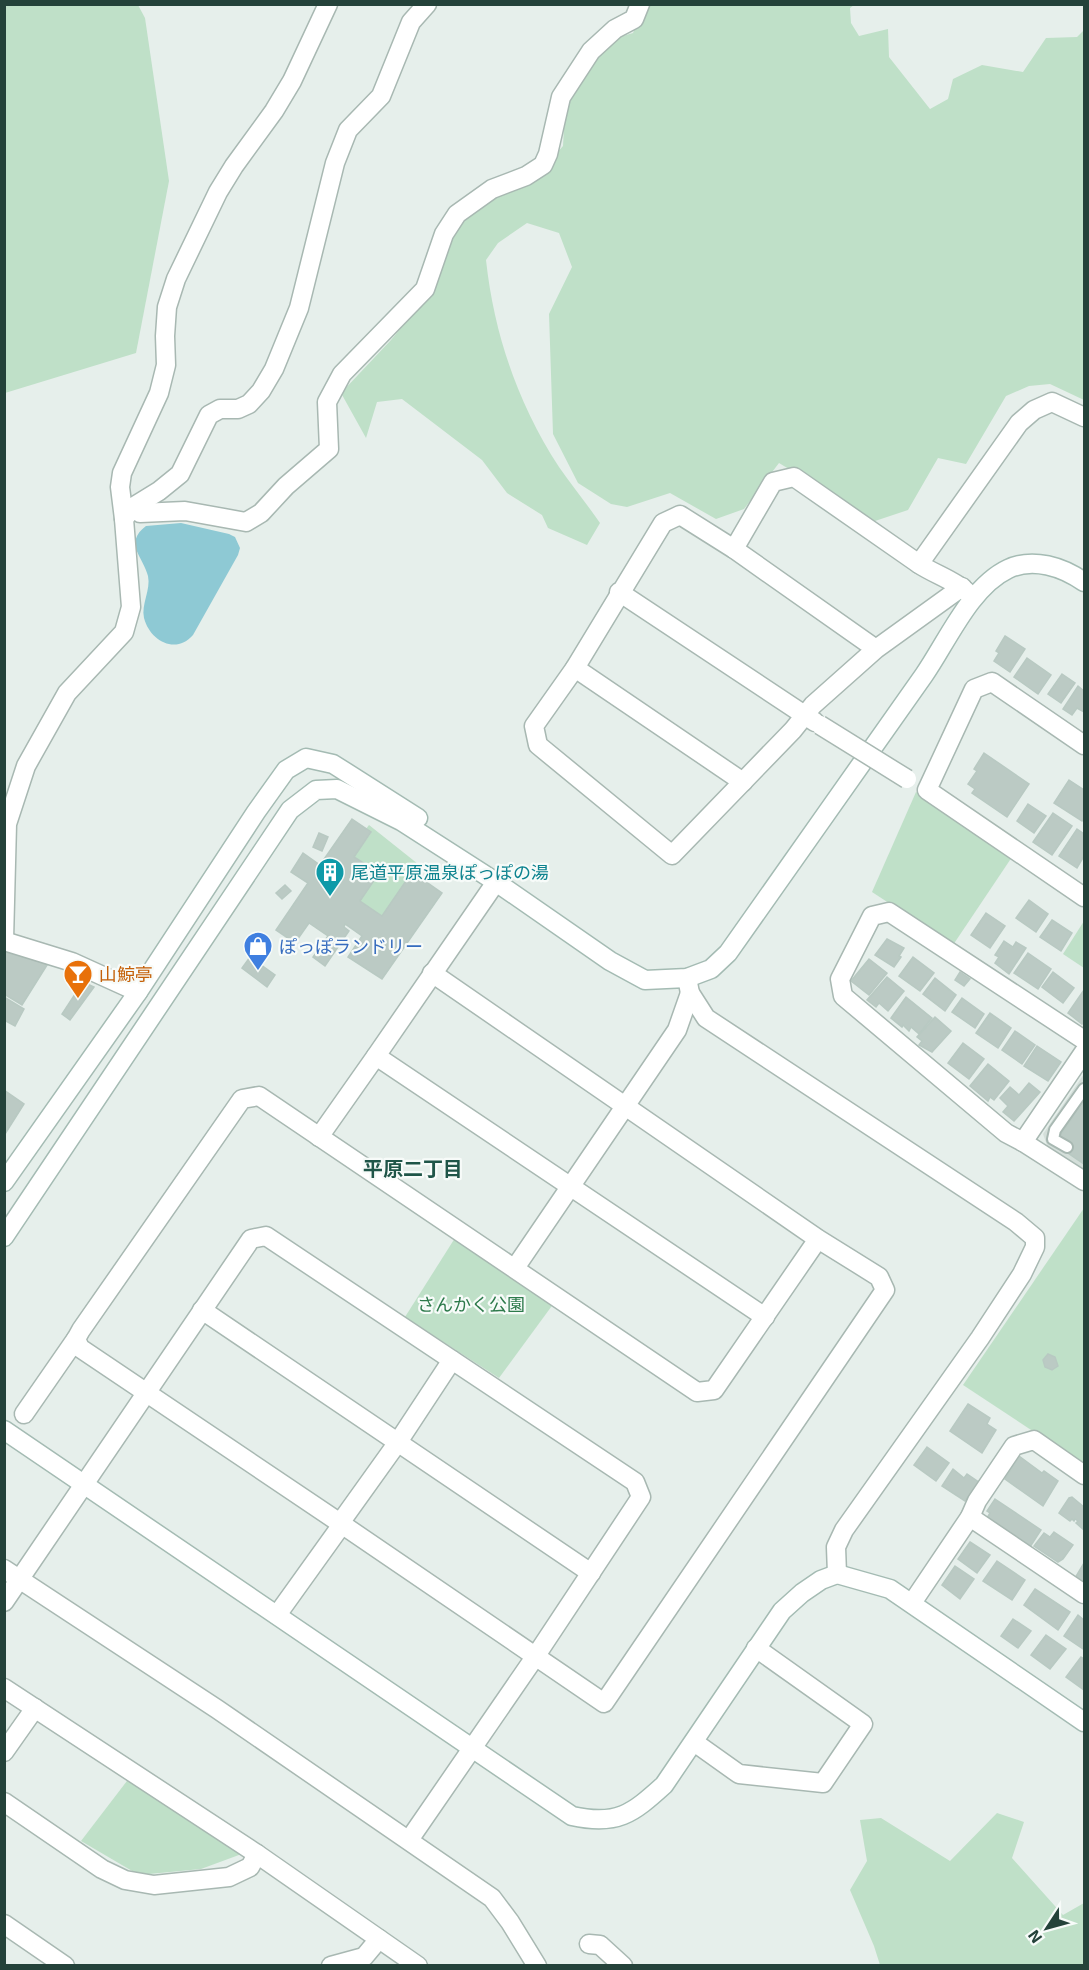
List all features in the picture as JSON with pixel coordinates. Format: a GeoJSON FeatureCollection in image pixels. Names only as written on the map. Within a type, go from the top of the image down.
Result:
{"type":"FeatureCollection","features":[{"type":"Feature","properties":{"kind":"street"},"geometry":{"type":"LineString","coordinates":[[138,992],[72,962],[4,941],[7,824],[26,766],[67,693],[124,632],[131,607],[128,513],[120,487],[122,473],[159,393],[166,365],[167,307],[176,279],[218,192],[292,81],[328,4]]}},
{"type":"Feature","properties":{"kind":"street"},"geometry":{"type":"LineString","coordinates":[[128,513],[180,474],[209,415],[220,409],[238,409],[249,404],[261,391],[274,369],[299,308],[335,163],[348,130],[381,96],[411,22],[427,4]]}},
{"type":"Feature","properties":{"kind":"street"},"geometry":{"type":"LineString","coordinates":[[128,513],[185,511],[246,522],[261,513],[286,486],[329,449],[327,402],[342,374],[425,289],[444,234],[457,214],[492,189],[526,176],[543,165],[548,154],[561,97],[591,51],[615,29],[634,19],[640,4]]}},
{"type":"Feature","properties":{"kind":"street"},"geometry":{"type":"LineString","coordinates":[[919,564],[1019,423],[1034,410],[1052,402],[1084,417]]}},
{"type":"Feature","properties":{"kind":"street"},"geometry":{"type":"LineString","coordinates":[[734,549],[773,482],[794,477],[919,564],[968,593]]}},
{"type":"Feature","properties":{"kind":"street"},"geometry":{"type":"LineString","coordinates":[[876,649],[734,549],[680,515],[663,523],[619,592],[575,668],[534,726],[538,746],[672,855],[794,730],[813,705],[876,649],[1008,569],[1027,564],[1050,564],[1084,582]]}},
{"type":"Feature","properties":{"kind":"street"},"geometry":{"type":"LineString","coordinates":[[619,592],[804,717],[927,790],[1084,897]]}},
{"type":"Feature","properties":{"kind":"street"},"geometry":{"type":"LineString","coordinates":[[515,1268],[677,1029],[688,986],[728,953],[920,682],[968,593]]}},
{"type":"Feature","properties":{"kind":"street"},"geometry":{"type":"LineString","coordinates":[[575,668],[743,782]]}},
{"type":"Feature","properties":{"kind":"street"},"geometry":{"type":"LineString","coordinates":[[927,790],[974,689],[992,682],[1084,745]]}},
{"type":"Feature","properties":{"kind":"street"},"geometry":{"type":"LineString","coordinates":[[4,1182],[138,992],[286,770],[306,758],[333,764],[445,836],[496,882]]}},
{"type":"Feature","properties":{"kind":"street"},"geometry":{"type":"LineString","coordinates":[[4,1236],[290,810],[316,790],[337,789],[401,821],[496,882],[610,961],[645,980],[688,986]]}},
{"type":"Feature","properties":{"kind":"street"},"geometry":{"type":"LineString","coordinates":[[319,1137],[496,882]]}},
{"type":"Feature","properties":{"kind":"street"},"geometry":{"type":"LineString","coordinates":[[202,897],[223,912]]}},
{"type":"Feature","properties":{"kind":"street"},"geometry":{"type":"LineString","coordinates":[[1084,1040],[889,912],[872,916],[840,978],[843,996],[1006,1133],[1084,1181]]}},
{"type":"Feature","properties":{"kind":"street"},"geometry":{"type":"LineString","coordinates":[[76,1339],[80,1348],[145,1393],[604,1703],[885,1290],[879,1277],[818,1239],[432,973]]}},
{"type":"Feature","properties":{"kind":"street"},"geometry":{"type":"LineString","coordinates":[[688,986],[706,1018],[1016,1222],[1035,1238],[1035,1247],[1022,1274],[980,1338],[844,1530],[836,1547],[837,1574]]}},
{"type":"Feature","properties":{"kind":"street"},"geometry":{"type":"LineString","coordinates":[[1023,1142],[1084,1052]]}},
{"type":"Feature","properties":{"kind":"street"},"geometry":{"type":"LineString","coordinates":[[376,1056],[765,1317]]}},
{"type":"Feature","properties":{"kind":"street"},"geometry":{"type":"LineString","coordinates":[[24,1414],[242,1100],[259,1096],[697,1392],[714,1390],[818,1239]]}},
{"type":"Feature","properties":{"kind":"street"},"geometry":{"type":"LineString","coordinates":[[4,1602],[251,1239],[266,1236],[635,1482],[641,1497],[535,1658],[409,1840]]}},
{"type":"Feature","properties":{"kind":"street"},"geometry":{"type":"LineString","coordinates":[[202,1310],[591,1573]]}},
{"type":"Feature","properties":{"kind":"street"},"geometry":{"type":"LineString","coordinates":[[277,1616],[338,1530],[340,1523],[398,1442],[452,1360]]}},
{"type":"Feature","properties":{"kind":"street"},"geometry":{"type":"LineString","coordinates":[[4,1430],[572,1816],[594,1821],[620,1818],[645,1802],[664,1785],[782,1611],[821,1580],[837,1574],[890,1589],[1084,1722]]}},
{"type":"Feature","properties":{"kind":"street"},"geometry":{"type":"LineString","coordinates":[[912,1603],[1014,1446],[1034,1440],[1084,1475]]}},
{"type":"Feature","properties":{"kind":"street"},"geometry":{"type":"LineString","coordinates":[[970,1517],[1084,1594]]}},
{"type":"Feature","properties":{"kind":"street"},"geometry":{"type":"LineString","coordinates":[[4,1569],[217,1710],[492,1898],[537,1965]]}},
{"type":"Feature","properties":{"kind":"street"},"geometry":{"type":"LineString","coordinates":[[694,1742],[739,1774],[823,1783],[863,1724],[756,1648]]}},
{"type":"Feature","properties":{"kind":"street"},"geometry":{"type":"LineString","coordinates":[[4,1688],[257,1854],[418,1965]]}},
{"type":"Feature","properties":{"kind":"street"},"geometry":{"type":"LineString","coordinates":[[4,1752],[35,1708]]}},
{"type":"Feature","properties":{"kind":"street"},"geometry":{"type":"LineString","coordinates":[[4,1803],[102,1869],[125,1880],[154,1885],[229,1877],[250,1867],[257,1854]]}},
{"type":"Feature","properties":{"kind":"street"},"geometry":{"type":"LineString","coordinates":[[4,1924],[65,1965]]}},
{"type":"Feature","properties":{"kind":"street"},"geometry":{"type":"LineString","coordinates":[[331,1965],[364,1957],[379,1939]]}},
{"type":"Feature","properties":{"kind":"street"},"geometry":{"type":"LineString","coordinates":[[589,1944],[600,1945],[623,1965]]}},
{"type":"Feature","properties":{"kind":"lane"},"geometry":{"type":"LineString","coordinates":[[1067,1148],[1053,1139],[1055,1130],[1084,1089]]}},
{"type":"Feature","properties":{"kind":"shaded area"},"geometry":{"type":"Polygon","coordinates":[[[1084,1074],[1084,1171],[1048,1148],[1043,1134],[1084,1074]]]}},
{"type":"Feature","properties":{"kind":"green space"},"geometry":{"type":"Polygon","coordinates":[[[5,4],[138,5],[145,18],[169,181],[136,353],[5,393],[5,4]]]}},
{"type":"Feature","properties":{"kind":"green space"},"geometry":{"type":"Polygon","coordinates":[[[644,5],[854,5],[850,8],[851,23],[859,36],[888,29],[889,57],[930,109],[948,99],[953,79],[982,65],[1023,72],[1046,38],[1077,37],[1084,30],[1084,400],[1050,384],[1029,386],[1006,396],[966,464],[938,458],[908,510],[875,521],[779,463],[744,509],[716,519],[670,493],[627,507],[611,504],[578,483],[553,434],[549,314],[572,267],[559,233],[527,223],[498,243],[486,260],[495,315],[510,368],[531,418],[559,467],[600,523],[587,545],[548,528],[542,515],[507,493],[482,460],[402,399],[377,402],[366,438],[341,393],[391,340],[429,294],[461,214],[547,164],[563,146],[565,108],[591,61],[616,38],[633,33],[644,5]]]}},
{"type":"Feature","properties":{"kind":"green space"},"geometry":{"type":"Polygon","coordinates":[[[916,792],[1012,857],[953,945],[872,892],[916,792]]]}},
{"type":"Feature","properties":{"kind":"green space"},"geometry":{"type":"Polygon","coordinates":[[[369,825],[418,864],[382,916],[360,901],[379,873],[354,857],[371,833],[366,829],[369,825]]]}},
{"type":"Feature","properties":{"kind":"green space"},"geometry":{"type":"Polygon","coordinates":[[[1084,921],[1084,968],[1063,954],[1084,921]]]}},
{"type":"Feature","properties":{"kind":"green space"},"geometry":{"type":"Polygon","coordinates":[[[1084,1208],[1084,1465],[963,1385],[1084,1208]]]}},
{"type":"Feature","properties":{"kind":"green space","name":"さんかく公園"},"geometry":{"type":"Polygon","coordinates":[[[455,1238],[554,1303],[499,1378],[405,1317],[455,1238]]]}},
{"type":"Feature","properties":{"kind":"green space"},"geometry":{"type":"Polygon","coordinates":[[[130,1777],[247,1852],[201,1869],[139,1875],[81,1841],[130,1777]]]}},
{"type":"Feature","properties":{"kind":"green space"},"geometry":{"type":"Polygon","coordinates":[[[997,1813],[1024,1822],[1012,1858],[1063,1915],[1084,1903],[1084,1965],[880,1965],[850,1890],[867,1861],[860,1820],[881,1818],[950,1861],[997,1813]]]}},
{"type":"Feature","properties":{"kind":"water"},"geometry":{"type":"Polygon","coordinates":[[[181,523],[229,534],[235,537],[240,548],[193,635],[179,644],[172,644],[158,639],[147,626],[144,618],[149,581],[135,545],[139,532],[146,526],[181,523]]]}},
{"type":"Feature","properties":{"kind":"building"},"geometry":{"type":"Polygon","coordinates":[[[1005,636],[1025,649],[1010,672],[994,661],[999,653],[996,651],[1005,636]]]}},
{"type":"Feature","properties":{"kind":"building"},"geometry":{"type":"Polygon","coordinates":[[[1027,658],[1051,675],[1038,694],[1014,677],[1027,658]]]}},
{"type":"Feature","properties":{"kind":"building"},"geometry":{"type":"Polygon","coordinates":[[[1062,674],[1075,683],[1061,703],[1048,694],[1062,674]]]}},
{"type":"Feature","properties":{"kind":"building"},"geometry":{"type":"Polygon","coordinates":[[[1078,686],[1084,691],[1084,712],[1077,708],[1072,715],[1063,709],[1078,686]]]}},
{"type":"Feature","properties":{"kind":"building"},"geometry":{"type":"Polygon","coordinates":[[[984,753],[1029,784],[1007,817],[972,793],[975,789],[968,784],[977,771],[974,769],[984,753]]]}},
{"type":"Feature","properties":{"kind":"building"},"geometry":{"type":"Polygon","coordinates":[[[1069,780],[1084,790],[1084,818],[1082,821],[1054,803],[1069,780]]]}},
{"type":"Feature","properties":{"kind":"building"},"geometry":{"type":"Polygon","coordinates":[[[1028,804],[1046,816],[1034,833],[1017,821],[1028,804]]]}},
{"type":"Feature","properties":{"kind":"building"},"geometry":{"type":"Polygon","coordinates":[[[1053,813],[1072,826],[1052,855],[1033,842],[1053,813]]]}},
{"type":"Feature","properties":{"kind":"building","name":"尾道平原温泉ぽっぽの湯"},"geometry":{"type":"Polygon","coordinates":[[[352,819],[371,832],[354,857],[379,873],[360,901],[382,916],[412,872],[442,893],[382,979],[348,957],[362,936],[345,924],[344,927],[349,931],[325,966],[313,957],[328,936],[309,923],[295,943],[276,930],[308,883],[291,872],[303,853],[320,865],[352,819]]]}},
{"type":"Feature","properties":{"kind":"building"},"geometry":{"type":"Polygon","coordinates":[[[1077,829],[1084,834],[1084,856],[1077,868],[1059,856],[1077,829]]]}},
{"type":"Feature","properties":{"kind":"building"},"geometry":{"type":"Polygon","coordinates":[[[319,833],[328,837],[322,851],[313,847],[319,833]]]}},
{"type":"Feature","properties":{"kind":"building"},"geometry":{"type":"Polygon","coordinates":[[[285,885],[291,891],[282,899],[276,893],[285,885]]]}},
{"type":"Feature","properties":{"kind":"building"},"geometry":{"type":"Polygon","coordinates":[[[1029,900],[1048,914],[1036,932],[1016,918],[1029,900]]]}},
{"type":"Feature","properties":{"kind":"building"},"geometry":{"type":"Polygon","coordinates":[[[986,913],[1005,926],[990,948],[971,935],[986,913]]]}},
{"type":"Feature","properties":{"kind":"building"},"geometry":{"type":"Polygon","coordinates":[[[1052,920],[1072,933],[1061,951],[1040,937],[1052,920]]]}},
{"type":"Feature","properties":{"kind":"building"},"geometry":{"type":"Polygon","coordinates":[[[887,939],[904,948],[894,967],[875,955],[887,939]]]}},
{"type":"Feature","properties":{"kind":"building"},"geometry":{"type":"Polygon","coordinates":[[[1004,941],[1013,947],[1016,942],[1026,948],[1009,974],[995,963],[999,957],[995,955],[1004,941]]]}},
{"type":"Feature","properties":{"kind":"building"},"geometry":{"type":"Polygon","coordinates":[[[5,948],[47,965],[22,1005],[4,994],[5,948]]]}},
{"type":"Feature","properties":{"kind":"building"},"geometry":{"type":"Polygon","coordinates":[[[1028,953],[1051,969],[1038,989],[1014,973],[1028,953]]]}},
{"type":"Feature","properties":{"kind":"building","name":"ぽっぽランドリー"},"geometry":{"type":"Polygon","coordinates":[[[250,957],[275,975],[267,987],[242,968],[250,957]]]}},
{"type":"Feature","properties":{"kind":"building"},"geometry":{"type":"Polygon","coordinates":[[[913,957],[934,973],[920,991],[899,976],[913,957]]]}},
{"type":"Feature","properties":{"kind":"building"},"geometry":{"type":"Polygon","coordinates":[[[869,959],[887,973],[869,995],[851,981],[869,959]]]}},
{"type":"Feature","properties":{"kind":"building"},"geometry":{"type":"Polygon","coordinates":[[[960,972],[970,979],[964,986],[955,980],[960,972]]]}},
{"type":"Feature","properties":{"kind":"building"},"geometry":{"type":"Polygon","coordinates":[[[1053,972],[1074,988],[1063,1003],[1042,987],[1053,972]]]}},
{"type":"Feature","properties":{"kind":"building"},"geometry":{"type":"Polygon","coordinates":[[[887,977],[904,991],[888,1011],[879,1003],[876,1007],[867,1000],[887,977]]]}},
{"type":"Feature","properties":{"kind":"building"},"geometry":{"type":"Polygon","coordinates":[[[935,978],[956,995],[945,1011],[923,994],[935,978]]]}},
{"type":"Feature","properties":{"kind":"building","name":"山鯨亭"},"geometry":{"type":"Polygon","coordinates":[[[83,982],[94,987],[70,1020],[62,1014],[83,982]]]}},
{"type":"Feature","properties":{"kind":"building"},"geometry":{"type":"Polygon","coordinates":[[[1084,990],[1084,1020],[1082,1024],[1068,1013],[1084,990]]]}},
{"type":"Feature","properties":{"kind":"building"},"geometry":{"type":"Polygon","coordinates":[[[4,997],[24,1009],[15,1026],[4,1020],[4,997]]]}},
{"type":"Feature","properties":{"kind":"building"},"geometry":{"type":"Polygon","coordinates":[[[906,997],[932,1018],[919,1034],[911,1027],[909,1031],[903,1025],[902,1027],[891,1018],[906,997]]]}},
{"type":"Feature","properties":{"kind":"building"},"geometry":{"type":"Polygon","coordinates":[[[962,998],[984,1014],[975,1028],[952,1012],[962,998]]]}},
{"type":"Feature","properties":{"kind":"building"},"geometry":{"type":"Polygon","coordinates":[[[990,1013],[1011,1028],[998,1048],[976,1033],[990,1013]]]}},
{"type":"Feature","properties":{"kind":"building"},"geometry":{"type":"Polygon","coordinates":[[[935,1017],[951,1031],[932,1052],[919,1045],[922,1041],[917,1037],[935,1017]]]}},
{"type":"Feature","properties":{"kind":"building"},"geometry":{"type":"Polygon","coordinates":[[[1015,1031],[1035,1045],[1022,1064],[1002,1050],[1015,1031]]]}},
{"type":"Feature","properties":{"kind":"building"},"geometry":{"type":"Polygon","coordinates":[[[963,1043],[984,1059],[969,1079],[948,1063],[963,1043]]]}},
{"type":"Feature","properties":{"kind":"building"},"geometry":{"type":"Polygon","coordinates":[[[1037,1046],[1061,1062],[1048,1081],[1024,1066],[1037,1046]]]}},
{"type":"Feature","properties":{"kind":"building"},"geometry":{"type":"Polygon","coordinates":[[[988,1064],[1009,1081],[994,1100],[990,1097],[988,1101],[970,1086],[988,1064]]]}},
{"type":"Feature","properties":{"kind":"building"},"geometry":{"type":"Polygon","coordinates":[[[1029,1083],[1040,1092],[1014,1121],[1003,1112],[1008,1106],[1000,1098],[1010,1087],[1019,1095],[1029,1083]]]}},
{"type":"Feature","properties":{"kind":"building"},"geometry":{"type":"Polygon","coordinates":[[[4,1090],[24,1104],[5,1134],[4,1133],[4,1090]]]}},
{"type":"Feature","properties":{"kind":"building"},"geometry":{"type":"Polygon","coordinates":[[[1084,1099],[1084,1164],[1065,1151],[1059,1137],[1084,1099]]]}},
{"type":"Feature","properties":{"kind":"building"},"geometry":{"type":"Polygon","coordinates":[[[1048,1354],[1055,1357],[1058,1366],[1052,1370],[1045,1367],[1043,1360],[1048,1354]]]}},
{"type":"Feature","properties":{"kind":"building"},"geometry":{"type":"Polygon","coordinates":[[[968,1404],[990,1418],[987,1424],[996,1430],[982,1453],[950,1431],[968,1404]]]}},
{"type":"Feature","properties":{"kind":"building"},"geometry":{"type":"Polygon","coordinates":[[[927,1447],[949,1463],[936,1481],[914,1465],[927,1447]]]}},
{"type":"Feature","properties":{"kind":"building"},"geometry":{"type":"Polygon","coordinates":[[[1019,1456],[1042,1473],[1044,1471],[1058,1481],[1043,1506],[1005,1479],[1019,1456]]]}},
{"type":"Feature","properties":{"kind":"building"},"geometry":{"type":"Polygon","coordinates":[[[953,1469],[964,1478],[967,1474],[980,1483],[965,1501],[942,1486],[953,1469]]]}},
{"type":"Feature","properties":{"kind":"building"},"geometry":{"type":"Polygon","coordinates":[[[1072,1497],[1084,1507],[1084,1530],[1076,1523],[1078,1521],[1072,1519],[1070,1521],[1059,1513],[1072,1497]]]}},
{"type":"Feature","properties":{"kind":"building"},"geometry":{"type":"Polygon","coordinates":[[[995,1499],[1041,1530],[1030,1547],[987,1518],[990,1513],[987,1511],[995,1499]]]}},
{"type":"Feature","properties":{"kind":"building"},"geometry":{"type":"Polygon","coordinates":[[[1054,1532],[1073,1545],[1058,1562],[1034,1546],[1044,1533],[1050,1537],[1054,1532]]]}},
{"type":"Feature","properties":{"kind":"building"},"geometry":{"type":"Polygon","coordinates":[[[970,1542],[990,1555],[977,1573],[958,1559],[970,1542]]]}},
{"type":"Feature","properties":{"kind":"building"},"geometry":{"type":"Polygon","coordinates":[[[997,1561],[1025,1580],[1012,1600],[983,1581],[997,1561]]]}},
{"type":"Feature","properties":{"kind":"building"},"geometry":{"type":"Polygon","coordinates":[[[1084,1563],[1084,1585],[1075,1578],[1084,1563]]]}},
{"type":"Feature","properties":{"kind":"building"},"geometry":{"type":"Polygon","coordinates":[[[955,1566],[974,1579],[960,1599],[942,1585],[955,1566]]]}},
{"type":"Feature","properties":{"kind":"building"},"geometry":{"type":"Polygon","coordinates":[[[1035,1589],[1070,1612],[1058,1630],[1024,1605],[1035,1589]]]}},
{"type":"Feature","properties":{"kind":"building"},"geometry":{"type":"Polygon","coordinates":[[[1078,1615],[1084,1620],[1083,1649],[1064,1636],[1078,1615]]]}},
{"type":"Feature","properties":{"kind":"building"},"geometry":{"type":"Polygon","coordinates":[[[1013,1619],[1031,1631],[1018,1648],[1001,1636],[1013,1619]]]}},
{"type":"Feature","properties":{"kind":"building"},"geometry":{"type":"Polygon","coordinates":[[[1046,1635],[1066,1649],[1050,1669],[1031,1655],[1046,1635]]]}},
{"type":"Feature","properties":{"kind":"building"},"geometry":{"type":"Polygon","coordinates":[[[1081,1657],[1084,1659],[1084,1690],[1066,1677],[1081,1657]]]}},
{"type":"Feature","properties":{"kind":"place","name":"尾道平原温泉ぽっぽの湯"},"geometry":{"type":"Point","coordinates":[330,898]}},
{"type":"Feature","properties":{"kind":"place","name":"ぽっぽランドリー"},"geometry":{"type":"Point","coordinates":[258,972]}},
{"type":"Feature","properties":{"kind":"place","name":"山鯨亭"},"geometry":{"type":"Point","coordinates":[78,1000]}},
{"type":"Feature","properties":{"kind":"district","name":"平原二丁目"},"geometry":{"type":"Point","coordinates":[413,1168]}}]}
